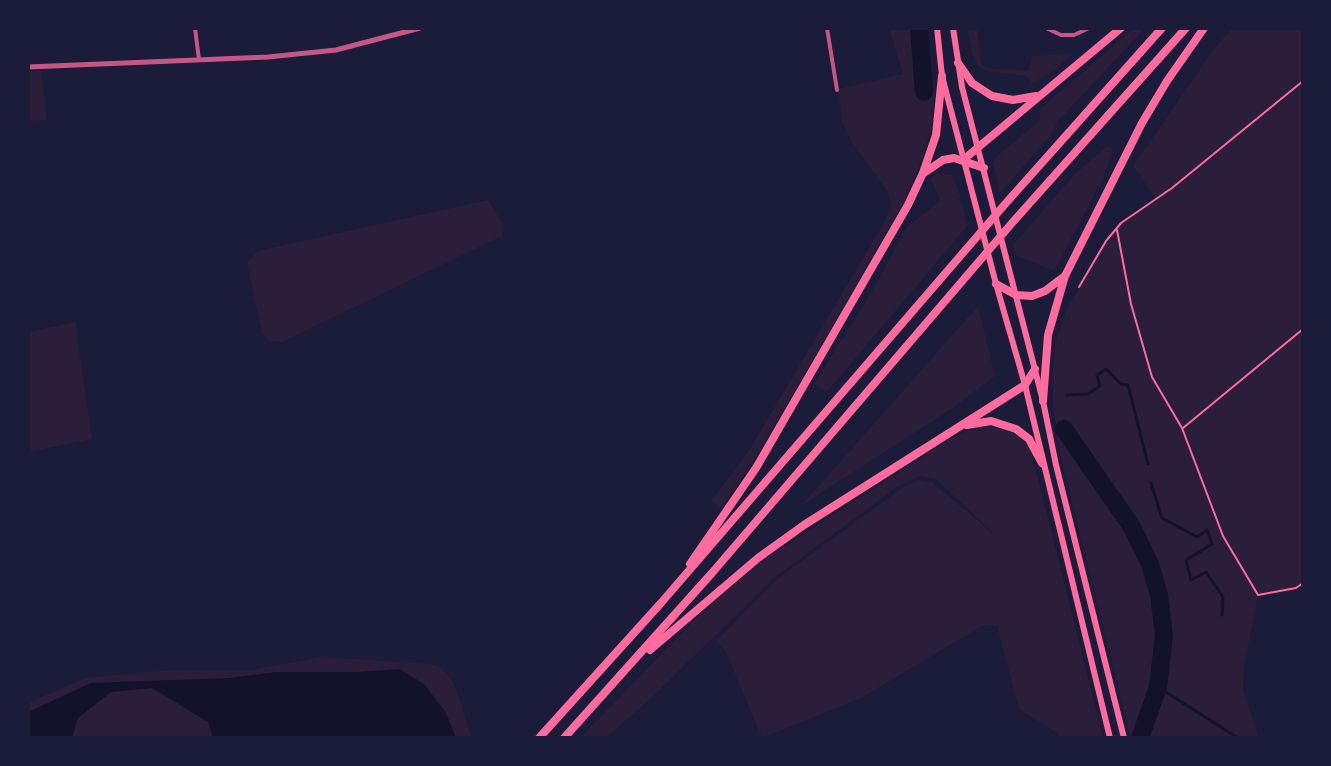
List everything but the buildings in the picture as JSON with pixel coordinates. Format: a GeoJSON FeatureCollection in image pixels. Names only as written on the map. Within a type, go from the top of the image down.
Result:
{"type":"FeatureCollection","features":[{"type":"Feature","properties":{"kind":"highway"},"geometry":{"type":"LineString","coordinates":[[963,160],[1121,28]]}},
{"type":"Feature","properties":{"kind":"highway"},"geometry":{"type":"LineString","coordinates":[[539,738],[661,603],[1006,203],[1162,28]]}},
{"type":"Feature","properties":{"kind":"highway"},"geometry":{"type":"LineString","coordinates":[[564,738],[1186,28]]}},
{"type":"Feature","properties":{"kind":"highway"},"geometry":{"type":"LineString","coordinates":[[1043,401],[1049,325],[1065,276],[1155,100],[1204,28]]}},
{"type":"Feature","properties":{"kind":"highway"},"geometry":{"type":"LineString","coordinates":[[958,63],[972,83],[992,96],[1013,100],[1041,95]]}},
{"type":"Feature","properties":{"kind":"highway"},"geometry":{"type":"LineString","coordinates":[[661,603],[756,468],[882,252],[923,173],[939,121],[942,76]]}},
{"type":"Feature","properties":{"kind":"highway"},"geometry":{"type":"LineString","coordinates":[[923,173],[943,160],[963,160],[984,168]]}},
{"type":"Feature","properties":{"kind":"highway"},"geometry":{"type":"LineString","coordinates":[[996,284],[1016,295],[1040,294],[1065,276]]}},
{"type":"Feature","properties":{"kind":"highway"},"geometry":{"type":"LineString","coordinates":[[622,675],[758,558],[1025,385],[1035,369]]}},
{"type":"Feature","properties":{"kind":"highway"},"geometry":{"type":"LineString","coordinates":[[948,433],[974,423],[1002,423],[1029,439],[1042,463]]}},
{"type":"Feature","properties":{"kind":"main road"},"geometry":{"type":"LineString","coordinates":[[937,28],[942,76],[1025,385],[1110,738]]}},
{"type":"Feature","properties":{"kind":"main road"},"geometry":{"type":"LineString","coordinates":[[953,28],[962,87],[1043,401],[1124,738]]}},
{"type":"Feature","properties":{"kind":"street"},"geometry":{"type":"LineString","coordinates":[[195,28],[199,60]]}},
{"type":"Feature","properties":{"kind":"street"},"geometry":{"type":"LineString","coordinates":[[28,67],[268,57],[336,50],[420,28]]}},
{"type":"Feature","properties":{"kind":"street"},"geometry":{"type":"LineString","coordinates":[[827,28],[837,90]]}},
{"type":"Feature","properties":{"kind":"street"},"geometry":{"type":"LineString","coordinates":[[1046,28],[1061,35],[1074,35],[1089,28]]}},
{"type":"Feature","properties":{"kind":"path"},"geometry":{"type":"LineString","coordinates":[[1079,287],[1106,241],[1121,223],[1172,188],[1303,81]]}},
{"type":"Feature","properties":{"kind":"path"},"geometry":{"type":"LineString","coordinates":[[1117,230],[1131,304],[1152,377],[1182,428],[1223,536],[1258,595],[1296,588],[1303,583]]}},
{"type":"Feature","properties":{"kind":"path"},"geometry":{"type":"LineString","coordinates":[[1182,428],[1303,329]]}},
{"type":"Feature","properties":{"kind":"shaded area"},"geometry":{"type":"Polygon","coordinates":[[[889,28],[928,28],[932,90],[935,90],[931,128],[923,158],[905,199],[803,377],[752,463],[720,509],[712,500],[748,452],[885,221],[891,204],[887,191],[853,144],[842,122],[838,89],[903,74],[889,28]]]}},
{"type":"Feature","properties":{"kind":"shaded area"},"geometry":{"type":"Polygon","coordinates":[[[967,28],[977,28],[982,66],[994,69],[1029,70],[1032,56],[1074,53],[1055,70],[1031,84],[1026,76],[986,71],[978,65],[972,54],[967,28]]]}},
{"type":"Feature","properties":{"kind":"shaded area"},"geometry":{"type":"Polygon","coordinates":[[[1134,28],[1145,28],[1059,120],[1049,137],[1000,193],[993,164],[996,157],[1039,121],[1041,108],[1134,28]]]}},
{"type":"Feature","properties":{"kind":"shaded area"},"geometry":{"type":"Polygon","coordinates":[[[1232,28],[1303,28],[1303,583],[1296,588],[1258,595],[1244,667],[1243,690],[1259,738],[1131,738],[1060,454],[1053,407],[1055,344],[1066,311],[1106,241],[1121,223],[1156,199],[1133,166],[1232,28]]]}},
{"type":"Feature","properties":{"kind":"shaded area"},"geometry":{"type":"Polygon","coordinates":[[[41,71],[47,120],[28,121],[28,72],[41,71]]]}},
{"type":"Feature","properties":{"kind":"shaded area"},"geometry":{"type":"Polygon","coordinates":[[[1107,146],[1113,149],[1104,177],[1054,271],[1016,255],[1013,245],[1074,175],[1107,146]]]}},
{"type":"Feature","properties":{"kind":"shaded area"},"geometry":{"type":"Polygon","coordinates":[[[937,173],[952,175],[961,197],[959,200],[967,226],[827,392],[814,384],[867,300],[907,227],[940,201],[931,179],[937,173]]]}},
{"type":"Feature","properties":{"kind":"shaded area"},"geometry":{"type":"Polygon","coordinates":[[[488,200],[504,226],[502,236],[282,342],[269,341],[262,333],[247,263],[257,251],[488,200]]]}},
{"type":"Feature","properties":{"kind":"shaded area"},"geometry":{"type":"Polygon","coordinates":[[[978,306],[995,376],[954,407],[801,506],[978,306]]]}},
{"type":"Feature","properties":{"kind":"shaded area"},"geometry":{"type":"Polygon","coordinates":[[[75,322],[92,439],[28,452],[28,332],[75,322]]]}},
{"type":"Feature","properties":{"kind":"shaded area"},"geometry":{"type":"Polygon","coordinates":[[[988,426],[1015,433],[1030,447],[1103,738],[1057,738],[1059,734],[1019,709],[997,626],[984,625],[861,698],[762,738],[726,652],[716,641],[776,580],[899,490],[918,480],[933,483],[996,536],[936,479],[920,476],[898,486],[773,579],[606,738],[580,738],[708,606],[761,562],[945,442],[965,431],[988,426]]]}},
{"type":"Feature","properties":{"kind":"shaded area"},"geometry":{"type":"Polygon","coordinates":[[[321,657],[440,667],[454,683],[472,738],[28,738],[28,703],[85,678],[169,670],[251,670],[321,657]]]}},
{"type":"Feature","properties":{"kind":"shaded area"},"geometry":{"type":"Polygon","coordinates":[[[400,669],[424,684],[446,713],[456,738],[213,738],[208,722],[152,688],[111,692],[78,718],[72,738],[28,738],[28,712],[91,683],[229,678],[276,672],[400,669]]]}},
{"type":"Feature","properties":{"kind":"waterway"},"geometry":{"type":"LineString","coordinates":[[919,28],[924,92]]}},
{"type":"Feature","properties":{"kind":"waterway"},"geometry":{"type":"LineString","coordinates":[[1066,395],[1088,394],[1100,386],[1097,375],[1106,369],[1121,384],[1128,385],[1148,464]]}},
{"type":"Feature","properties":{"kind":"waterway"},"geometry":{"type":"LineString","coordinates":[[1064,429],[1132,527],[1150,564],[1159,595],[1164,635],[1158,687],[1140,738]]}},
{"type":"Feature","properties":{"kind":"waterway"},"geometry":{"type":"LineString","coordinates":[[1151,483],[1162,518],[1197,537],[1207,530],[1212,544],[1186,560],[1191,580],[1206,572],[1223,597],[1222,615]]}},
{"type":"Feature","properties":{"kind":"waterway"},"geometry":{"type":"LineString","coordinates":[[1158,687],[1238,738]]}}]}
